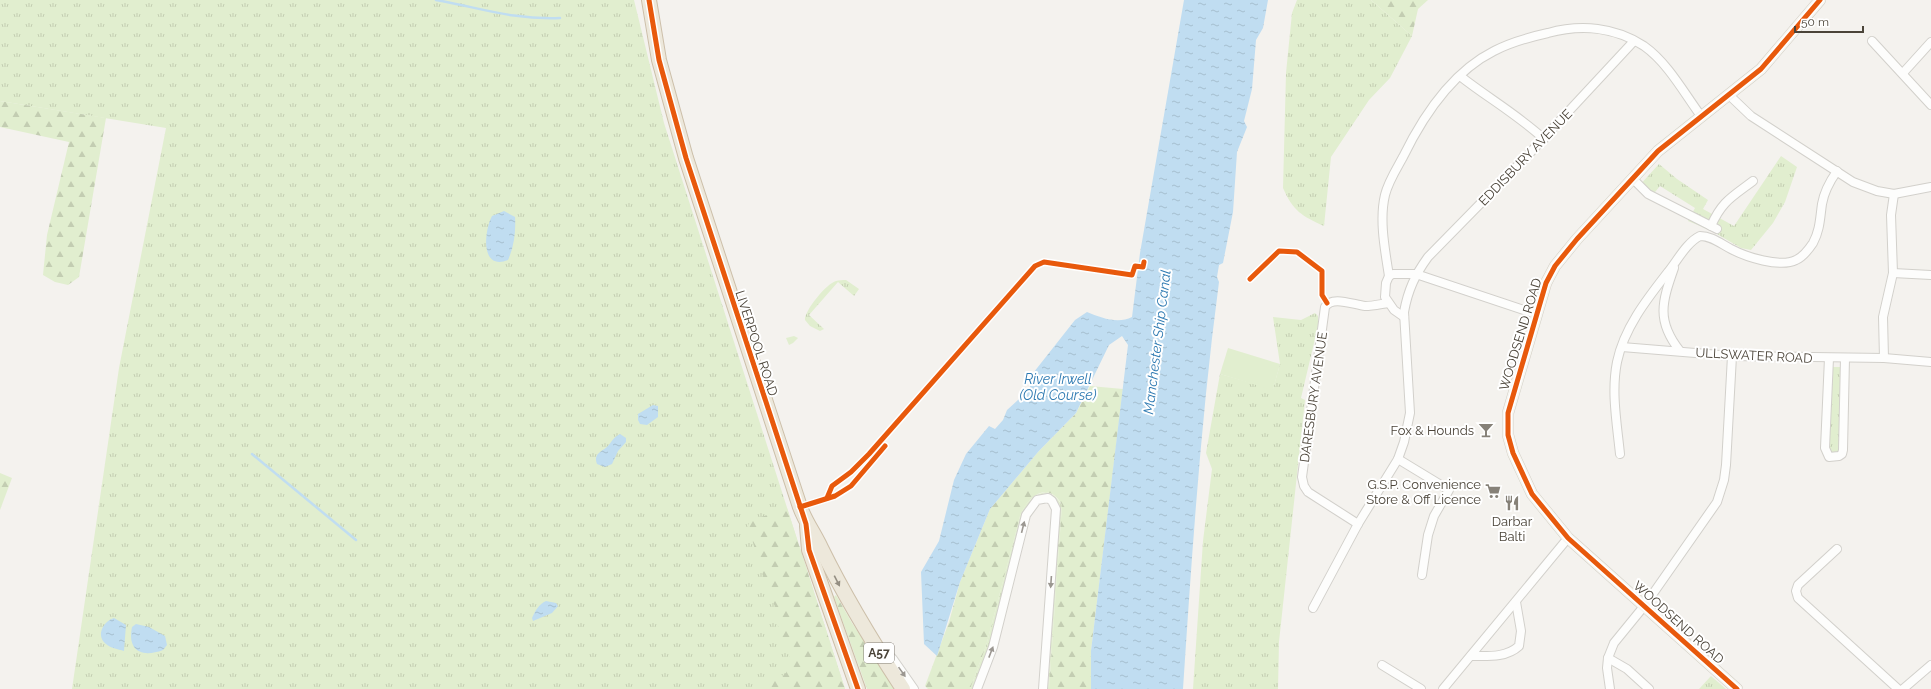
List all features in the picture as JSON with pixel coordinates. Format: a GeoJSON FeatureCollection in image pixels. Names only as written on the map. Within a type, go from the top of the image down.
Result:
{"type":"FeatureCollection","features":[{"type":"Feature","properties":{"kind":"highway","name":"LIVERPOOL ROAD"},"geometry":{"type":"LineString","coordinates":[[649,0],[659,60],[686,158],[806,524],[809,550],[858,689]]}},
{"type":"Feature","properties":{"kind":"highway","name":"LIVERPOOL ROAD"},"geometry":{"type":"LineString","coordinates":[[806,524],[820,546],[868,637],[903,689]]}},
{"type":"Feature","properties":{"kind":"street","name":"WOODSEND ROAD"},"geometry":{"type":"LineString","coordinates":[[1737,689],[1645,605],[1568,538],[1532,494],[1513,453],[1508,436],[1508,413],[1536,314],[1546,283],[1555,266],[1577,239],[1658,151],[1761,69],[1818,2]]}},
{"type":"Feature","properties":{"kind":"street"},"geometry":{"type":"LineString","coordinates":[[1404,317],[1388,303],[1385,290],[1389,276],[1383,228],[1385,194],[1422,119],[1460,76],[1476,62],[1494,51],[1525,39],[1561,30],[1586,27],[1609,30],[1634,41],[1652,53],[1702,116]]}},
{"type":"Feature","properties":{"kind":"street","name":"EDDISBURY AVENUE"},"geometry":{"type":"LineString","coordinates":[[1313,608],[1358,524],[1398,459],[1410,413],[1404,317],[1406,296],[1416,274],[1428,257],[1544,139],[1634,41]]}},
{"type":"Feature","properties":{"kind":"street"},"geometry":{"type":"LineString","coordinates":[[1872,41],[1931,105]]}},
{"type":"Feature","properties":{"kind":"street"},"geometry":{"type":"LineString","coordinates":[[1903,73],[1931,42]]}},
{"type":"Feature","properties":{"kind":"street"},"geometry":{"type":"LineString","coordinates":[[1460,76],[1478,90],[1525,121],[1544,139]]}},
{"type":"Feature","properties":{"kind":"street"},"geometry":{"type":"LineString","coordinates":[[1729,95],[1751,116],[1853,182],[1864,187],[1894,194],[1931,187]]}},
{"type":"Feature","properties":{"kind":"street","name":"ULLSWATER ROAD"},"geometry":{"type":"LineString","coordinates":[[1620,454],[1615,405],[1617,363],[1622,347],[1641,310],[1677,260],[1689,245],[1700,236],[1713,239],[1732,250],[1766,261],[1794,262],[1806,252],[1819,231],[1824,198],[1831,179],[1836,171]]}},
{"type":"Feature","properties":{"kind":"street"},"geometry":{"type":"LineString","coordinates":[[1632,179],[1648,194],[1714,228],[1719,209],[1753,181]]}},
{"type":"Feature","properties":{"kind":"street"},"geometry":{"type":"LineString","coordinates":[[1738,192],[1744,200]]}},
{"type":"Feature","properties":{"kind":"street"},"geometry":{"type":"LineString","coordinates":[[1884,358],[1883,318],[1893,273],[1891,215],[1894,194]]}},
{"type":"Feature","properties":{"kind":"street","name":"ULLSWATER ROAD"},"geometry":{"type":"LineString","coordinates":[[1677,260],[1668,284],[1663,316],[1664,326],[1670,338],[1680,351]]}},
{"type":"Feature","properties":{"kind":"street"},"geometry":{"type":"LineString","coordinates":[[1893,273],[1931,275]]}},
{"type":"Feature","properties":{"kind":"street"},"geometry":{"type":"LineString","coordinates":[[1389,276],[1393,274],[1416,274],[1536,314]]}},
{"type":"Feature","properties":{"kind":"street","name":"DARESBURY AVENUE"},"geometry":{"type":"LineString","coordinates":[[1358,524],[1308,492],[1304,486],[1302,477],[1325,306],[1327,303],[1333,301],[1365,306],[1388,303]]}},
{"type":"Feature","properties":{"kind":"street","name":"ULLSWATER ROAD"},"geometry":{"type":"LineString","coordinates":[[1622,347],[1732,356],[1884,358],[1931,362]]}},
{"type":"Feature","properties":{"kind":"street"},"geometry":{"type":"LineString","coordinates":[[1610,689],[1607,668],[1608,658],[1614,643],[1645,605],[1718,497],[1724,480],[1726,465],[1732,356]]}},
{"type":"Feature","properties":{"kind":"street","name":"ULLSWATER ROAD"},"geometry":{"type":"LineString","coordinates":[[1828,358],[1825,448],[1829,457],[1834,457],[1842,454],[1843,450],[1845,358]]}},
{"type":"Feature","properties":{"kind":"street"},"geometry":{"type":"LineString","coordinates":[[1398,459],[1449,490],[1434,516],[1428,535],[1422,575]]}},
{"type":"Feature","properties":{"kind":"street"},"geometry":{"type":"LineString","coordinates":[[977,689],[993,647],[1026,515],[1032,506],[1042,498],[1048,498],[1052,501],[1056,509],[1043,689]]}},
{"type":"Feature","properties":{"kind":"street"},"geometry":{"type":"LineString","coordinates":[[1443,689],[1568,538]]}},
{"type":"Feature","properties":{"kind":"street"},"geometry":{"type":"LineString","coordinates":[[1837,549],[1798,585],[1796,591],[1798,598],[1898,689]]}},
{"type":"Feature","properties":{"kind":"street"},"geometry":{"type":"LineString","coordinates":[[1470,656],[1504,654],[1514,651],[1519,646],[1521,631],[1516,602]]}},
{"type":"Feature","properties":{"kind":"street"},"geometry":{"type":"LineString","coordinates":[[868,637],[893,659],[914,689]]}},
{"type":"Feature","properties":{"kind":"street"},"geometry":{"type":"LineString","coordinates":[[1608,658],[1627,669],[1649,689]]}},
{"type":"Feature","properties":{"kind":"street"},"geometry":{"type":"LineString","coordinates":[[1382,665],[1421,689]]}},
{"type":"Feature","properties":{"kind":"street"},"geometry":{"type":"LineString","coordinates":[[1903,689],[1931,665]]}},
{"type":"Feature","properties":{"kind":"green space"},"geometry":{"type":"Polygon","coordinates":[[[0,0],[634,0],[664,123],[845,689],[72,689],[119,368],[166,128],[0,101],[0,0]]]}},
{"type":"Feature","properties":{"kind":"green space"},"geometry":{"type":"Polygon","coordinates":[[[1297,0],[1371,0],[1412,36],[1390,78],[1369,100],[1331,157],[1324,226],[1299,212],[1283,188],[1286,73],[1292,13],[1297,0]]]}},
{"type":"Feature","properties":{"kind":"green space"},"geometry":{"type":"Polygon","coordinates":[[[1371,0],[1428,0],[1418,9],[1412,36],[1371,0]]]}},
{"type":"Feature","properties":{"kind":"green space"},"geometry":{"type":"Polygon","coordinates":[[[0,101],[106,118],[79,277],[68,285],[55,282],[43,275],[47,235],[69,142],[0,127],[0,101]]]}},
{"type":"Feature","properties":{"kind":"green space"},"geometry":{"type":"Polygon","coordinates":[[[1781,156],[1797,167],[1785,202],[1773,223],[1751,250],[1741,248],[1710,230],[1688,221],[1695,208],[1660,186],[1651,197],[1638,187],[1659,164],[1677,179],[1708,200],[1703,209],[1734,226],[1781,156]]]}},
{"type":"Feature","properties":{"kind":"green space"},"geometry":{"type":"Polygon","coordinates":[[[846,280],[859,289],[854,296],[838,282],[809,315],[824,329],[820,331],[810,326],[805,320],[808,310],[812,304],[832,283],[846,280]]]}},
{"type":"Feature","properties":{"kind":"green space"},"geometry":{"type":"Polygon","coordinates":[[[1315,313],[1318,316],[1318,326],[1301,398],[1305,400],[1279,642],[1278,689],[1193,689],[1203,541],[1212,469],[1206,453],[1220,374],[1273,389],[1280,364],[1273,317],[1301,320],[1315,313]]]}},
{"type":"Feature","properties":{"kind":"green space"},"geometry":{"type":"Polygon","coordinates":[[[794,336],[798,338],[789,345],[786,338],[794,336]]]}},
{"type":"Feature","properties":{"kind":"green space"},"geometry":{"type":"Polygon","coordinates":[[[1228,348],[1280,364],[1273,390],[1220,374],[1228,348]]]}},
{"type":"Feature","properties":{"kind":"green space"},"geometry":{"type":"Polygon","coordinates":[[[1832,367],[1842,367],[1839,452],[1833,454],[1829,450],[1832,367]]]}},
{"type":"Feature","properties":{"kind":"green space"},"geometry":{"type":"Polygon","coordinates":[[[1090,386],[1123,389],[1091,651],[1091,689],[1049,689],[1062,505],[1057,497],[1051,493],[1045,492],[1033,497],[1023,509],[1020,516],[986,646],[970,689],[928,689],[925,686],[949,622],[960,582],[990,509],[1038,452],[1076,413],[1090,386]]]}},
{"type":"Feature","properties":{"kind":"green space"},"geometry":{"type":"Polygon","coordinates":[[[0,473],[12,478],[0,510],[0,473]]]}},
{"type":"Feature","properties":{"kind":"green space"},"geometry":{"type":"Polygon","coordinates":[[[1046,492],[1055,496],[1062,505],[1049,689],[1060,506],[1055,498],[1050,494],[1039,495],[1029,504],[1021,516],[989,646],[972,689],[970,689],[986,646],[1020,516],[1024,507],[1033,497],[1046,492]]]}},
{"type":"Feature","properties":{"kind":"green space"},"geometry":{"type":"Polygon","coordinates":[[[787,508],[845,689],[762,689],[786,673],[791,661],[778,627],[777,610],[768,593],[748,526],[750,521],[787,508]]]}},
{"type":"Feature","properties":{"kind":"green space"},"geometry":{"type":"Polygon","coordinates":[[[836,595],[852,623],[896,689],[867,689],[834,597],[836,595]]]}},
{"type":"Feature","properties":{"kind":"green space"},"geometry":{"type":"Polygon","coordinates":[[[1711,676],[1726,689],[1699,689],[1711,676]]]}},
{"type":"Feature","properties":{"kind":"water"},"geometry":{"type":"Polygon","coordinates":[[[1184,0],[1268,0],[1263,28],[1256,40],[1252,89],[1244,121],[1247,127],[1237,152],[1233,212],[1223,263],[1219,265],[1217,277],[1219,282],[1202,434],[1183,689],[1091,689],[1091,651],[1128,345],[1122,336],[1109,345],[1076,413],[1038,452],[990,509],[960,582],[937,656],[924,644],[921,572],[939,541],[954,480],[966,454],[989,426],[995,429],[1003,420],[1007,410],[1030,389],[1030,377],[1075,320],[1087,312],[1115,320],[1132,317],[1140,253],[1184,0]]]}},
{"type":"Feature","properties":{"kind":"water"},"geometry":{"type":"Polygon","coordinates":[[[504,211],[515,217],[515,233],[512,250],[508,260],[499,262],[493,260],[489,255],[486,248],[486,239],[492,216],[504,211]]]}},
{"type":"Feature","properties":{"kind":"water"},"geometry":{"type":"Polygon","coordinates":[[[653,405],[658,406],[658,417],[647,425],[640,424],[638,414],[653,405]]]}},
{"type":"Feature","properties":{"kind":"water"},"geometry":{"type":"Polygon","coordinates":[[[620,434],[626,438],[626,442],[618,451],[612,464],[605,467],[597,464],[597,455],[620,434]]]}},
{"type":"Feature","properties":{"kind":"water"},"geometry":{"type":"Polygon","coordinates":[[[546,601],[556,603],[558,606],[552,613],[533,621],[532,618],[536,610],[546,601]]]}},
{"type":"Feature","properties":{"kind":"water"},"geometry":{"type":"Polygon","coordinates":[[[114,618],[126,625],[124,651],[108,645],[101,637],[104,625],[114,618]]]}},
{"type":"Feature","properties":{"kind":"water"},"geometry":{"type":"Polygon","coordinates":[[[136,624],[149,627],[165,636],[167,645],[163,650],[143,653],[134,647],[131,635],[132,627],[136,624]]]}},
{"type":"Feature","properties":{"kind":"waterway"},"geometry":{"type":"LineString","coordinates":[[436,0],[497,13],[527,17],[560,18]]}},
{"type":"Feature","properties":{"kind":"waterway"},"geometry":{"type":"LineString","coordinates":[[252,454],[356,540]]}},
{"type":"Feature","properties":{"kind":"cycle path"},"geometry":{"type":"LineString","coordinates":[[649,0],[659,60],[686,158],[806,524],[809,550],[858,689]]}},
{"type":"Feature","properties":{"kind":"cycle path"},"geometry":{"type":"LineString","coordinates":[[1737,689],[1568,538],[1532,494],[1513,453],[1508,435],[1508,413],[1546,283],[1555,266],[1577,239],[1658,151],[1761,69],[1820,0]]}},
{"type":"Feature","properties":{"kind":"cycle path"},"geometry":{"type":"LineString","coordinates":[[1250,279],[1279,251],[1297,252],[1322,271],[1322,295],[1327,303]]}},
{"type":"Feature","properties":{"kind":"cycle path"},"geometry":{"type":"LineString","coordinates":[[827,498],[832,486],[851,472],[869,454],[1035,266],[1044,262],[1132,275],[1135,266],[1143,267],[1144,262]]}},
{"type":"Feature","properties":{"kind":"cycle path"},"geometry":{"type":"LineString","coordinates":[[800,507],[835,496],[851,486],[885,446]]}},
{"type":"Feature","properties":{"kind":"place","name":"Fox & Hounds"},"geometry":{"type":"Point","coordinates":[1486,430]}},
{"type":"Feature","properties":{"kind":"place","name":"G.S.P. Convenience Store & Off Licence"},"geometry":{"type":"Point","coordinates":[1493,491]}},
{"type":"Feature","properties":{"kind":"place","name":"Darbar Balti"},"geometry":{"type":"Point","coordinates":[1512,503]}},
{"type":"Feature","properties":{"kind":"water label","name":"Manchester Ship Canal"},"geometry":{"type":"Point","coordinates":[1157,342]}},
{"type":"Feature","properties":{"kind":"water label","name":"River Irwell (Old Course)"},"geometry":{"type":"Point","coordinates":[1058,388]}}]}
